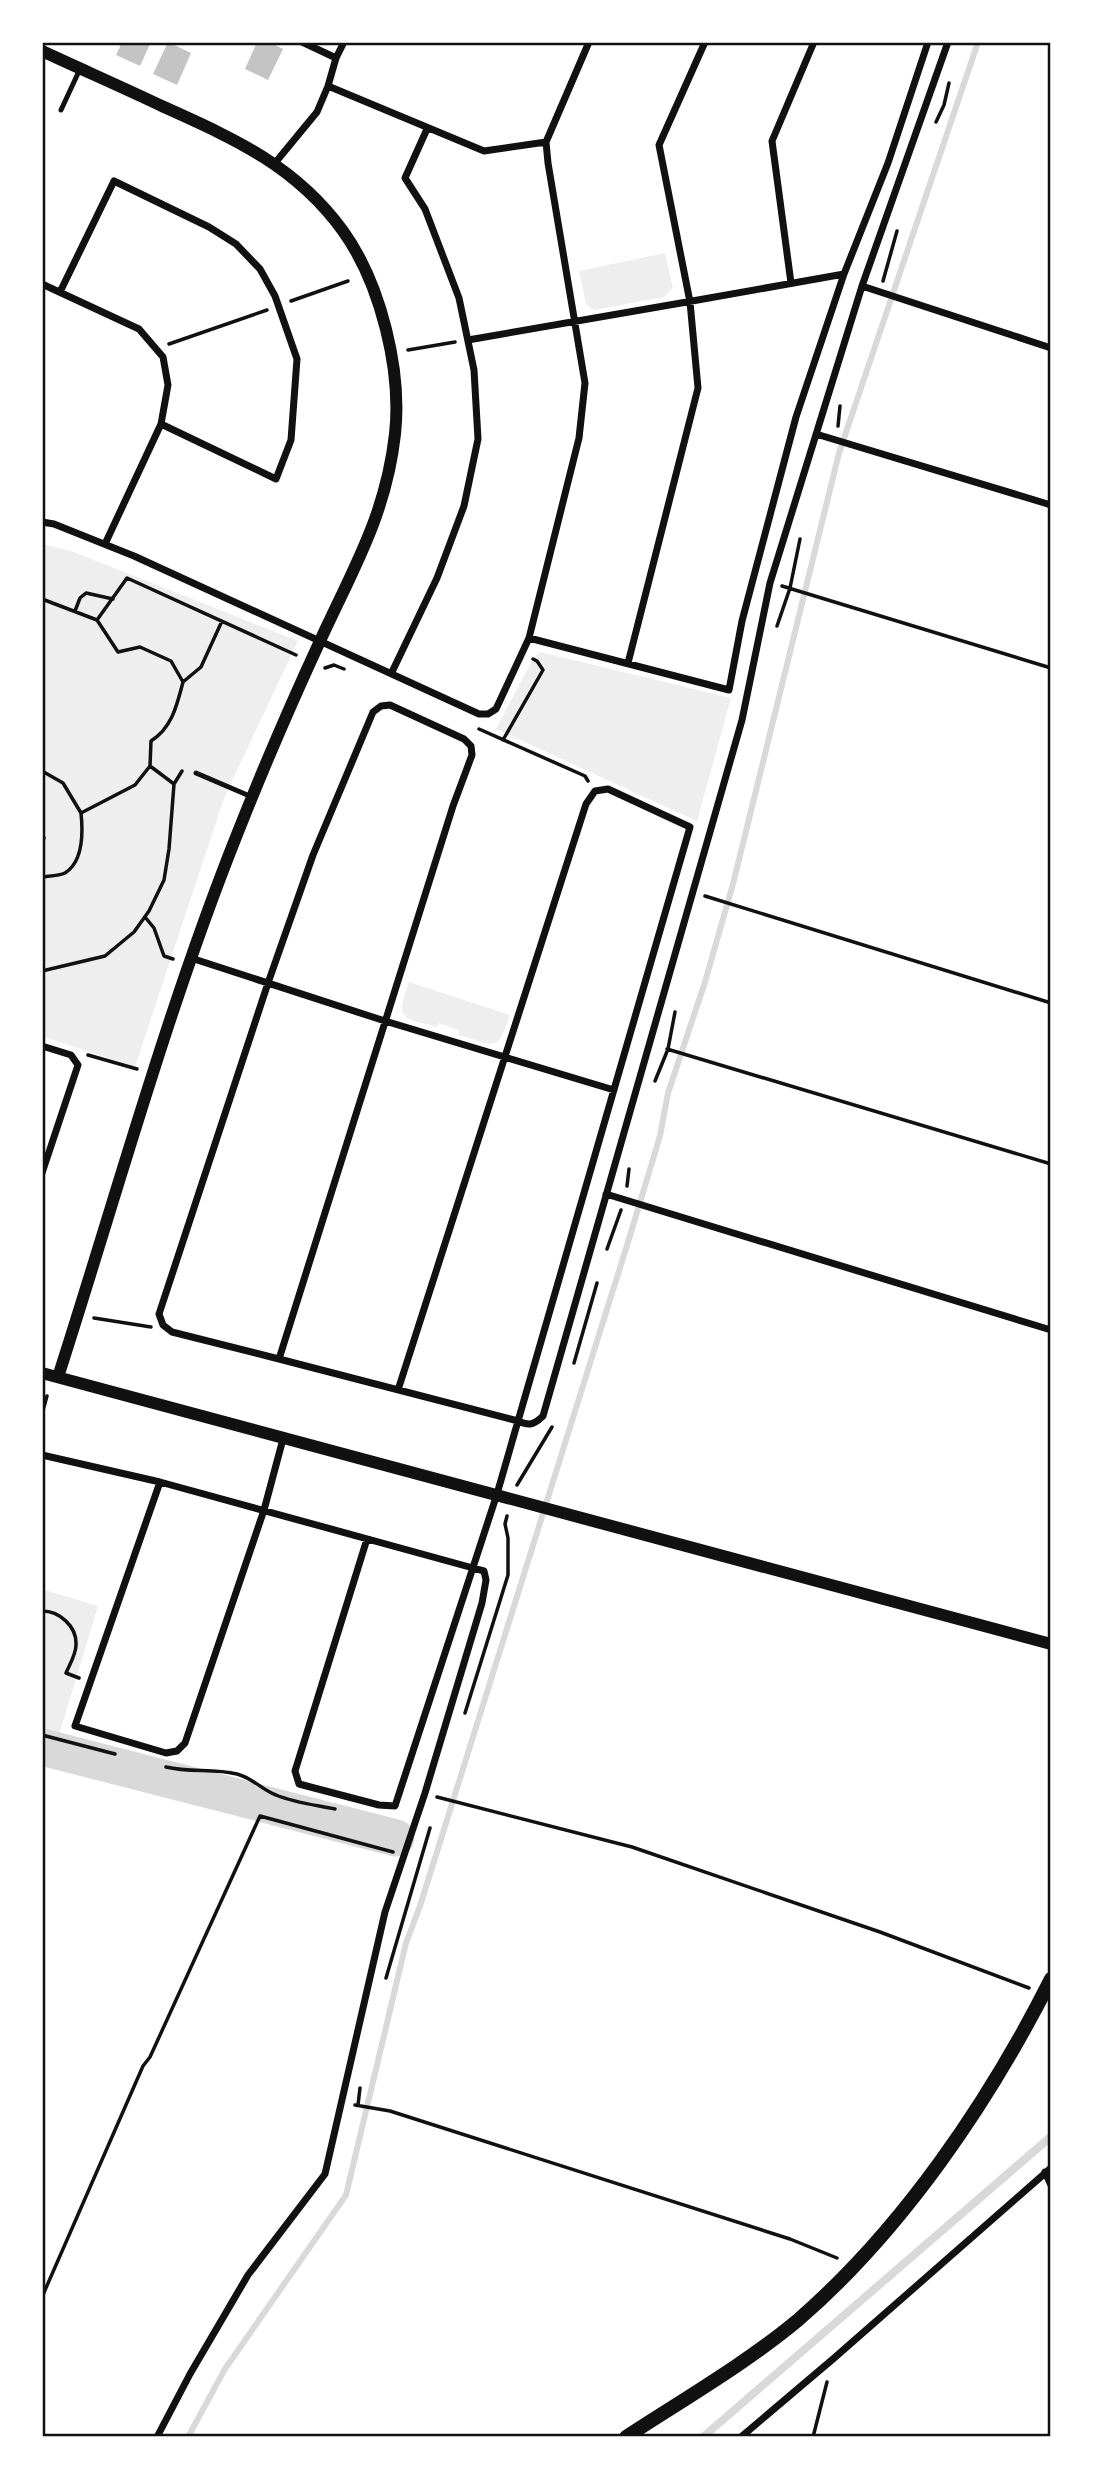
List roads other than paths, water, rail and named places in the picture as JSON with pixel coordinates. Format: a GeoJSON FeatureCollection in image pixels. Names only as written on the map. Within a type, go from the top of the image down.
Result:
{"type":"FeatureCollection","features":[{"type":"Feature","properties":{"kind":"main road"},"geometry":{"type":"LineString","coordinates":[[626,2437],[797,2321],[856,2265],[892,2226],[925,2182],[996,2077],[1051,1979]]}},
{"type":"Feature","properties":{"kind":"street"},"geometry":{"type":"LineString","coordinates":[[302,42],[336,58]]}},
{"type":"Feature","properties":{"kind":"street"},"geometry":{"type":"LineString","coordinates":[[275,163],[317,112],[344,42]]}},
{"type":"Feature","properties":{"kind":"street"},"geometry":{"type":"LineString","coordinates":[[42,522],[105,544],[479,713],[488,714],[496,709],[529,638],[579,438],[585,383],[546,142],[589,42]]}},
{"type":"Feature","properties":{"kind":"street"},"geometry":{"type":"LineString","coordinates":[[628,663],[698,388],[690,302],[659,145],[705,42]]}},
{"type":"Feature","properties":{"kind":"street"},"geometry":{"type":"LineString","coordinates":[[791,284],[772,141],[814,42]]}},
{"type":"Feature","properties":{"kind":"street"},"geometry":{"type":"LineString","coordinates":[[529,638],[729,690],[742,621],[796,417],[844,274],[888,163],[928,42]]}},
{"type":"Feature","properties":{"kind":"street"},"geometry":{"type":"LineString","coordinates":[[279,1359],[453,806],[472,755],[471,746],[464,739],[390,705],[381,706],[373,712],[313,855],[159,1314],[163,1325],[172,1332],[528,1425],[536,1423],[542,1416],[742,720],[770,583],[862,286],[948,42]]}},
{"type":"Feature","properties":{"kind":"street"},"geometry":{"type":"LineString","coordinates":[[42,51],[237,140],[275,163],[311,194],[344,232],[361,263],[391,348],[395,391],[395,430],[380,511],[252,797],[191,958],[58,1377]]}},
{"type":"Feature","properties":{"kind":"street"},"geometry":{"type":"LineString","coordinates":[[328,86],[484,151],[546,142]]}},
{"type":"Feature","properties":{"kind":"street"},"geometry":{"type":"LineString","coordinates":[[391,672],[437,578],[464,506],[478,439],[474,370],[459,298],[425,209],[405,178],[427,129]]}},
{"type":"Feature","properties":{"kind":"street"},"geometry":{"type":"LineString","coordinates":[[60,292],[114,181],[209,227],[236,244],[260,269],[279,306],[297,359],[291,440],[276,479],[161,424]]}},
{"type":"Feature","properties":{"kind":"street"},"geometry":{"type":"LineString","coordinates":[[468,340],[844,274]]}},
{"type":"Feature","properties":{"kind":"street"},"geometry":{"type":"LineString","coordinates":[[42,284],[139,329],[163,357],[168,385],[161,424],[105,544]]}},
{"type":"Feature","properties":{"kind":"street"},"geometry":{"type":"LineString","coordinates":[[862,286],[1051,348]]}},
{"type":"Feature","properties":{"kind":"street"},"geometry":{"type":"LineString","coordinates":[[816,434],[1051,505]]}},
{"type":"Feature","properties":{"kind":"street"},"geometry":{"type":"LineString","coordinates":[[368,1539],[295,1771],[299,1784],[379,1805],[395,1806],[497,1494],[690,827],[608,789],[595,791],[586,804],[398,1390]]}},
{"type":"Feature","properties":{"kind":"street"},"geometry":{"type":"LineString","coordinates":[[191,958],[385,1021],[614,1090]]}},
{"type":"Feature","properties":{"kind":"street"},"geometry":{"type":"LineString","coordinates":[[42,1046],[71,1055],[78,1065],[42,1174]]}},
{"type":"Feature","properties":{"kind":"street"},"geometry":{"type":"LineString","coordinates":[[606,1194],[1051,1330]]}},
{"type":"Feature","properties":{"kind":"street"},"geometry":{"type":"LineString","coordinates":[[42,1373],[1051,1644]]}},
{"type":"Feature","properties":{"kind":"street"},"geometry":{"type":"LineString","coordinates":[[160,1482],[75,1726],[166,1753],[177,1751],[185,1743],[264,1510],[283,1438]]}},
{"type":"Feature","properties":{"kind":"street"},"geometry":{"type":"LineString","coordinates":[[42,1455],[160,1482],[473,1567],[484,1571],[486,1580],[482,1603],[425,1793],[386,1912],[325,2174],[248,2275],[157,2437]]}},
{"type":"Feature","properties":{"kind":"street"},"geometry":{"type":"LineString","coordinates":[[1048,2170],[1051,2185]]}},
{"type":"Feature","properties":{"kind":"street"},"geometry":{"type":"LineString","coordinates":[[741,2437],[1048,2170]]}},
{"type":"Feature","properties":{"kind":"lane"},"geometry":{"type":"LineString","coordinates":[[61,110],[80,69]]}},
{"type":"Feature","properties":{"kind":"lane"},"geometry":{"type":"LineString","coordinates":[[196,773],[252,797]]}},
{"type":"Feature","properties":{"kind":"waterway"},"geometry":{"type":"LineString","coordinates":[[188,2437],[225,2369],[346,2195],[406,1943],[420,1906],[629,1239],[660,1136],[668,1093],[705,982],[733,884],[839,453],[978,42]]}},
{"type":"Feature","properties":{"kind":"waterway"},"geometry":{"type":"LineString","coordinates":[[42,1747],[396,1838]]}}]}
